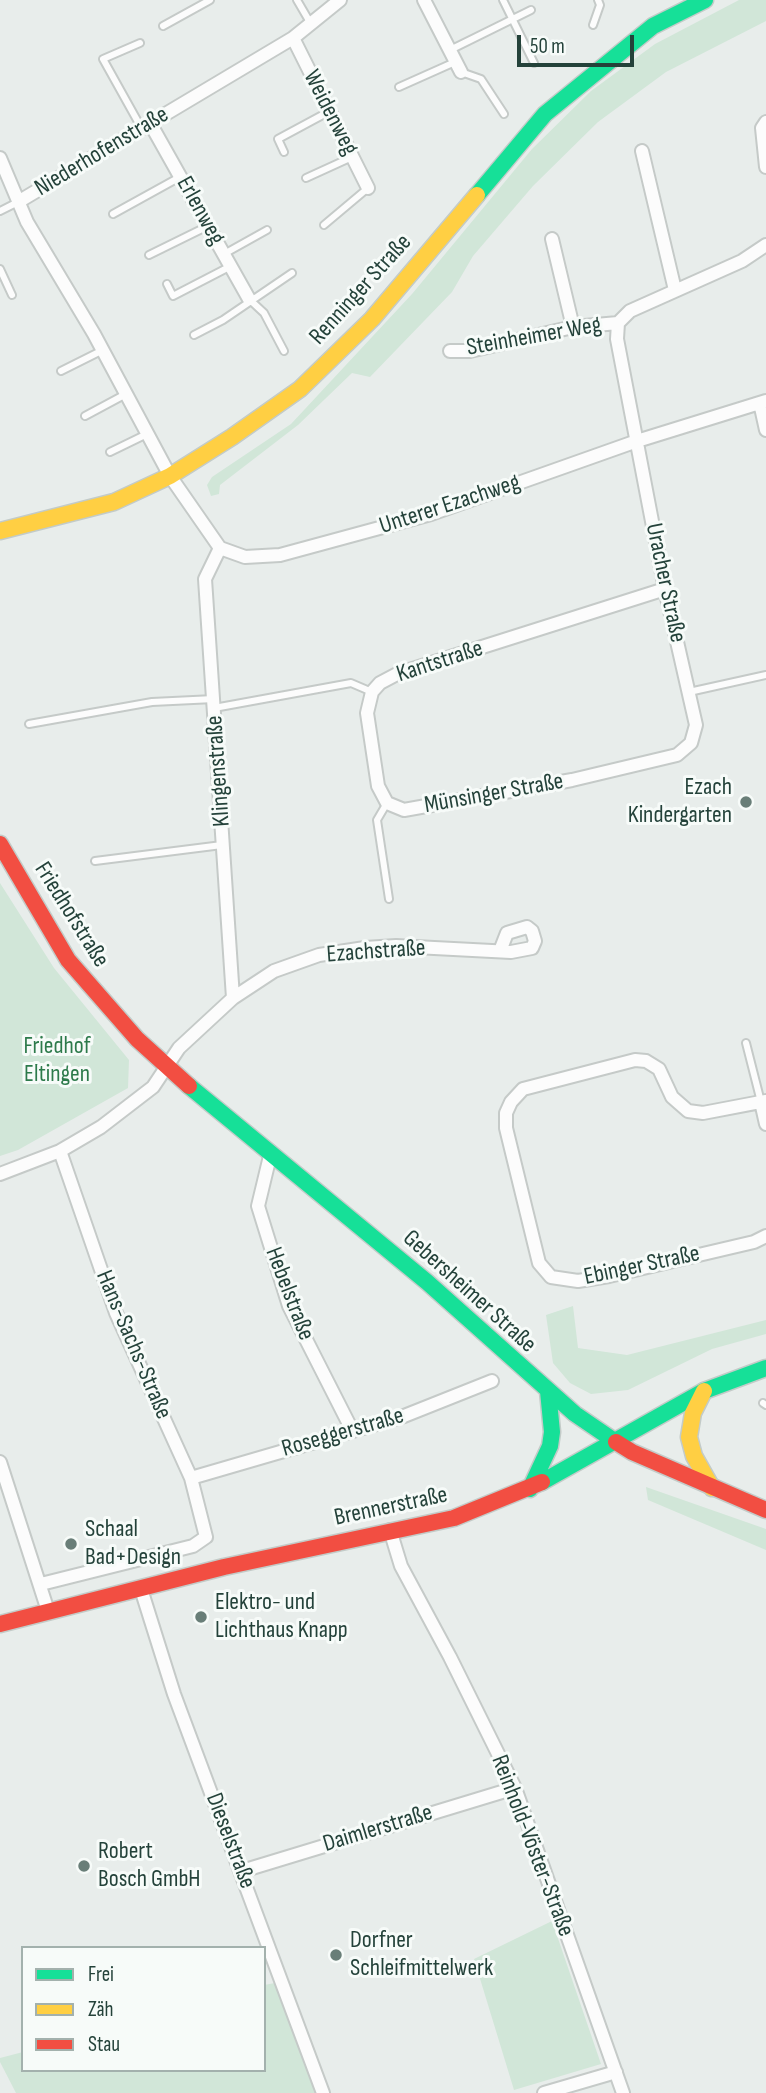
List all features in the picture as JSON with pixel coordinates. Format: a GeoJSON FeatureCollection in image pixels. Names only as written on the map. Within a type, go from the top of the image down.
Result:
{"type":"FeatureCollection","features":[{"type":"Feature","properties":{"kind":"street","name":"Niederhofenstraße"},"geometry":{"type":"LineString","coordinates":[[170,476],[103,350],[27,222],[18,202],[293,38],[340,0]]}},
{"type":"Feature","properties":{"kind":"street","name":"Renninger Straße"},"geometry":{"type":"LineString","coordinates":[[0,531],[114,502],[170,476],[232,438],[300,389],[372,319],[545,114],[653,26],[705,0]]}},
{"type":"Feature","properties":{"kind":"street"},"geometry":{"type":"LineString","coordinates":[[429,2],[455,61]]}},
{"type":"Feature","properties":{"kind":"street","name":"Weidenweg"},"geometry":{"type":"LineString","coordinates":[[293,38],[368,188]]}},
{"type":"Feature","properties":{"kind":"street"},"geometry":{"type":"LineString","coordinates":[[766,122],[762,128],[766,167]]}},
{"type":"Feature","properties":{"kind":"street","name":"Erlenweg"},"geometry":{"type":"LineString","coordinates":[[146,126],[180,177],[249,299]]}},
{"type":"Feature","properties":{"kind":"street"},"geometry":{"type":"LineString","coordinates":[[642,151],[675,290]]}},
{"type":"Feature","properties":{"kind":"street"},"geometry":{"type":"LineString","coordinates":[[0,158],[18,202]]}},
{"type":"Feature","properties":{"kind":"street"},"geometry":{"type":"LineString","coordinates":[[552,239],[573,327]]}},
{"type":"Feature","properties":{"kind":"street"},"geometry":{"type":"LineString","coordinates":[[618,323],[630,312],[742,261],[766,245]]}},
{"type":"Feature","properties":{"kind":"street","name":"Steinheimer Weg"},"geometry":{"type":"LineString","coordinates":[[450,351],[470,351],[573,327],[618,323]]}},
{"type":"Feature","properties":{"kind":"street","name":"Uracher Straße"},"geometry":{"type":"LineString","coordinates":[[618,323],[617,338],[665,589],[696,724]]}},
{"type":"Feature","properties":{"kind":"street","name":"Unterer Ezachweg"},"geometry":{"type":"LineString","coordinates":[[220,548],[244,557],[280,555],[431,514],[637,441],[763,402],[766,430]]}},
{"type":"Feature","properties":{"kind":"street"},"geometry":{"type":"LineString","coordinates":[[170,476],[220,548]]}},
{"type":"Feature","properties":{"kind":"street","name":"Klingenstraße"},"geometry":{"type":"LineString","coordinates":[[220,548],[205,579],[233,998]]}},
{"type":"Feature","properties":{"kind":"street","name":"Kantstraße"},"geometry":{"type":"LineString","coordinates":[[372,692],[380,683],[397,674],[665,589]]}},
{"type":"Feature","properties":{"kind":"street","name":"Münsinger Straße"},"geometry":{"type":"LineString","coordinates":[[372,692],[368,713],[378,786],[387,803],[404,810],[572,780],[677,755],[691,743],[696,724]]}},
{"type":"Feature","properties":{"kind":"street","name":"Friedhofstraße"},"geometry":{"type":"LineString","coordinates":[[0,844],[68,960],[137,1039],[167,1067]]}},
{"type":"Feature","properties":{"kind":"street","name":"Ezachstraße"},"geometry":{"type":"LineString","coordinates":[[0,1174],[60,1152],[101,1127],[153,1087],[179,1048],[233,998],[274,971],[319,955],[396,946],[500,951]]}},
{"type":"Feature","properties":{"kind":"street","name":"Ebinger Straße"},"geometry":{"type":"LineString","coordinates":[[764,1102],[703,1113],[688,1111],[672,1097],[659,1069],[646,1061],[635,1060],[531,1085],[516,1093],[506,1113],[506,1128],[534,1247],[545,1273],[578,1281],[714,1251],[766,1236]]}},
{"type":"Feature","properties":{"kind":"street","name":"Gebersheimer Straße"},"geometry":{"type":"LineString","coordinates":[[167,1067],[427,1282],[548,1391],[613,1441],[712,1488],[766,1510]]}},
{"type":"Feature","properties":{"kind":"street"},"geometry":{"type":"LineString","coordinates":[[764,1102],[766,1124]]}},
{"type":"Feature","properties":{"kind":"street","name":"Hans-Sachs-Straße"},"geometry":{"type":"LineString","coordinates":[[41,1584],[193,1546],[206,1537],[191,1478],[116,1313],[60,1152]]}},
{"type":"Feature","properties":{"kind":"street","name":"Hebelstraße"},"geometry":{"type":"LineString","coordinates":[[271,1152],[259,1192],[258,1206],[289,1306],[352,1430]]}},
{"type":"Feature","properties":{"kind":"street","name":"Brennerstraße"},"geometry":{"type":"LineString","coordinates":[[0,1624],[390,1530],[454,1518],[530,1489],[704,1391],[766,1368]]}},
{"type":"Feature","properties":{"kind":"street","name":"Roseggerstraße"},"geometry":{"type":"LineString","coordinates":[[191,1478],[404,1416],[492,1381]]}},
{"type":"Feature","properties":{"kind":"street"},"geometry":{"type":"LineString","coordinates":[[530,1489],[550,1446],[552,1432],[548,1391]]}},
{"type":"Feature","properties":{"kind":"street"},"geometry":{"type":"LineString","coordinates":[[704,1391],[694,1413],[689,1437],[694,1456],[712,1488]]}},
{"type":"Feature","properties":{"kind":"street"},"geometry":{"type":"LineString","coordinates":[[0,1462],[48,1611]]}},
{"type":"Feature","properties":{"kind":"street","name":"Reinhold-Vöster-Straße"},"geometry":{"type":"LineString","coordinates":[[390,1530],[401,1566],[450,1657],[514,1788],[623,2093]]}},
{"type":"Feature","properties":{"kind":"street","name":"Dieselstraße"},"geometry":{"type":"LineString","coordinates":[[141,1589],[174,1694],[323,2093]]}},
{"type":"Feature","properties":{"kind":"street","name":"Daimlerstraße"},"geometry":{"type":"LineString","coordinates":[[242,1871],[514,1788]]}},
{"type":"Feature","properties":{"kind":"street"},"geometry":{"type":"LineString","coordinates":[[544,2093],[616,2072]]}},
{"type":"Feature","properties":{"kind":"lane"},"geometry":{"type":"LineString","coordinates":[[163,26],[209,0]]}},
{"type":"Feature","properties":{"kind":"lane"},"geometry":{"type":"LineString","coordinates":[[298,0],[312,25]]}},
{"type":"Feature","properties":{"kind":"lane"},"geometry":{"type":"LineString","coordinates":[[503,0],[534,63]]}},
{"type":"Feature","properties":{"kind":"lane"},"geometry":{"type":"LineString","coordinates":[[593,25],[600,5],[598,0]]}},
{"type":"Feature","properties":{"kind":"lane"},"geometry":{"type":"LineString","coordinates":[[399,87],[455,61],[512,19],[531,10]]}},
{"type":"Feature","properties":{"kind":"lane"},"geometry":{"type":"LineString","coordinates":[[140,43],[103,59],[146,126]]}},
{"type":"Feature","properties":{"kind":"lane"},"geometry":{"type":"LineString","coordinates":[[455,61],[481,79],[504,114]]}},
{"type":"Feature","properties":{"kind":"lane"},"geometry":{"type":"LineString","coordinates":[[284,152],[278,139],[330,111]]}},
{"type":"Feature","properties":{"kind":"lane"},"geometry":{"type":"LineString","coordinates":[[306,178],[352,156]]}},
{"type":"Feature","properties":{"kind":"lane"},"geometry":{"type":"LineString","coordinates":[[113,214],[180,177]]}},
{"type":"Feature","properties":{"kind":"lane"},"geometry":{"type":"LineString","coordinates":[[324,225],[368,188]]}},
{"type":"Feature","properties":{"kind":"lane"},"geometry":{"type":"LineString","coordinates":[[0,211],[18,202]]}},
{"type":"Feature","properties":{"kind":"lane"},"geometry":{"type":"LineString","coordinates":[[149,255],[208,226]]}},
{"type":"Feature","properties":{"kind":"lane"},"geometry":{"type":"LineString","coordinates":[[224,254],[267,230]]}},
{"type":"Feature","properties":{"kind":"lane"},"geometry":{"type":"LineString","coordinates":[[167,284],[173,296],[231,266]]}},
{"type":"Feature","properties":{"kind":"lane"},"geometry":{"type":"LineString","coordinates":[[0,269],[12,295]]}},
{"type":"Feature","properties":{"kind":"lane"},"geometry":{"type":"LineString","coordinates":[[194,335],[223,320],[249,299],[292,273]]}},
{"type":"Feature","properties":{"kind":"lane"},"geometry":{"type":"LineString","coordinates":[[249,299],[264,313],[284,351]]}},
{"type":"Feature","properties":{"kind":"lane"},"geometry":{"type":"LineString","coordinates":[[61,370],[103,350]]}},
{"type":"Feature","properties":{"kind":"lane"},"geometry":{"type":"LineString","coordinates":[[85,416],[126,394]]}},
{"type":"Feature","properties":{"kind":"lane"},"geometry":{"type":"LineString","coordinates":[[110,452],[147,434]]}},
{"type":"Feature","properties":{"kind":"lane"},"geometry":{"type":"LineString","coordinates":[[689,692],[766,675]]}},
{"type":"Feature","properties":{"kind":"lane","name":"Kantstraße"},"geometry":{"type":"LineString","coordinates":[[29,724],[152,702],[214,704],[351,684],[372,692]]}},
{"type":"Feature","properties":{"kind":"lane"},"geometry":{"type":"LineString","coordinates":[[387,803],[377,820],[388,898]]}},
{"type":"Feature","properties":{"kind":"lane"},"geometry":{"type":"LineString","coordinates":[[95,861],[224,845]]}},
{"type":"Feature","properties":{"kind":"lane"},"geometry":{"type":"LineString","coordinates":[[746,1043],[764,1102]]}},
{"type":"Feature","properties":{"kind":"green space"},"geometry":{"type":"Polygon","coordinates":[[[739,0],[766,0],[766,21],[666,72],[598,122],[533,186],[473,256],[452,292],[370,377],[352,373],[298,425],[220,485],[219,494],[211,496],[207,485],[212,477],[291,424],[412,294],[532,149],[591,91],[655,44],[739,0]]]}},
{"type":"Feature","properties":{"kind":"green space","name":"Friedhof Eltingen"},"geometry":{"type":"Polygon","coordinates":[[[0,883],[54,968],[129,1060],[128,1088],[18,1150],[0,1156],[0,883]]]}},
{"type":"Feature","properties":{"kind":"green space"},"geometry":{"type":"Polygon","coordinates":[[[573,1306],[578,1348],[627,1355],[766,1320],[766,1334],[712,1349],[628,1390],[591,1394],[570,1383],[553,1363],[546,1315],[573,1306]]]}},
{"type":"Feature","properties":{"kind":"green space"},"geometry":{"type":"Polygon","coordinates":[[[646,1487],[766,1529],[766,1550],[648,1500],[646,1487]]]}},
{"type":"Feature","properties":{"kind":"green space"},"geometry":{"type":"Polygon","coordinates":[[[552,1921],[601,2064],[514,2090],[474,1959],[552,1921]]]}},
{"type":"Feature","properties":{"kind":"green space"},"geometry":{"type":"Polygon","coordinates":[[[275,1983],[317,2093],[16,2093],[0,2062],[0,2058],[21,2053],[21,2072],[266,2072],[266,1985],[275,1983]]]}},
{"type":"Feature","properties":{"kind":"traffic: fast"},"geometry":{"type":"LineString","coordinates":[[477,195],[545,114],[653,26],[705,0]]}},
{"type":"Feature","properties":{"kind":"traffic: fast"},"geometry":{"type":"LineString","coordinates":[[189,1086],[427,1282],[575,1414],[616,1442]]}},
{"type":"Feature","properties":{"kind":"traffic: fast"},"geometry":{"type":"LineString","coordinates":[[542,1482],[704,1391],[766,1368]]}},
{"type":"Feature","properties":{"kind":"traffic: fast"},"geometry":{"type":"LineString","coordinates":[[530,1489],[550,1446],[552,1432],[548,1391]]}},
{"type":"Feature","properties":{"kind":"traffic: slow"},"geometry":{"type":"LineString","coordinates":[[0,531],[114,502],[170,476],[232,437],[300,389],[372,319],[477,195]]}},
{"type":"Feature","properties":{"kind":"traffic: slow"},"geometry":{"type":"LineString","coordinates":[[704,1391],[693,1413],[689,1437],[694,1456],[712,1488]]}},
{"type":"Feature","properties":{"kind":"traffic: jam"},"geometry":{"type":"LineString","coordinates":[[0,844],[68,960],[137,1039],[189,1086]]}},
{"type":"Feature","properties":{"kind":"traffic: jam"},"geometry":{"type":"LineString","coordinates":[[616,1442],[632,1452],[766,1510]]}},
{"type":"Feature","properties":{"kind":"traffic: jam"},"geometry":{"type":"LineString","coordinates":[[0,1624],[224,1567],[454,1518],[542,1482]]}},
{"type":"Feature","properties":{"kind":"place","name":"Ezach Kindergarten"},"geometry":{"type":"Point","coordinates":[746,802]}},
{"type":"Feature","properties":{"kind":"place","name":"Schaal Bad+Design"},"geometry":{"type":"Point","coordinates":[71,1544]}},
{"type":"Feature","properties":{"kind":"place","name":"Elektro- und Lichthaus Knapp"},"geometry":{"type":"Point","coordinates":[201,1617]}},
{"type":"Feature","properties":{"kind":"place","name":"Robert Bosch GmbH"},"geometry":{"type":"Point","coordinates":[84,1866]}},
{"type":"Feature","properties":{"kind":"place","name":"Dorfner Schleifmittelwerk"},"geometry":{"type":"Point","coordinates":[336,1955]}}]}
